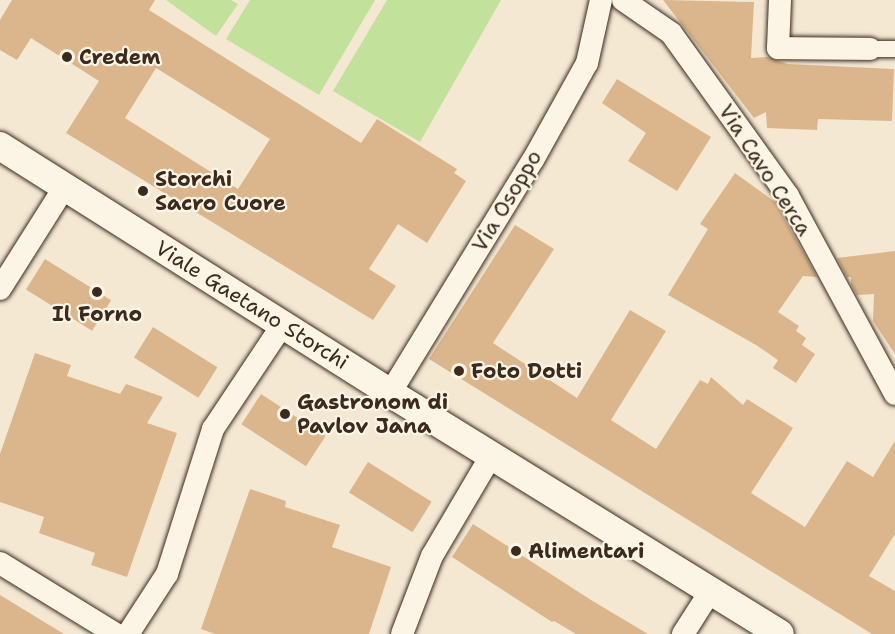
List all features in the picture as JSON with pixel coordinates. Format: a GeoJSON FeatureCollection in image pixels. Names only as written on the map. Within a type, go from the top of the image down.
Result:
{"type":"FeatureCollection","features":[{"type":"Feature","properties":{"kind":"street","name":"Via Osoppo"},"geometry":{"type":"LineString","coordinates":[[390,393],[533,160],[587,63],[601,0]]}},
{"type":"Feature","properties":{"kind":"street","name":"Via Cavo Cerca"},"geometry":{"type":"LineString","coordinates":[[623,0],[671,33],[788,196],[895,394]]}},
{"type":"Feature","properties":{"kind":"street"},"geometry":{"type":"LineString","coordinates":[[780,0],[778,48],[895,49]]}},
{"type":"Feature","properties":{"kind":"street","name":"Viale Gaetano Storchi"},"geometry":{"type":"LineString","coordinates":[[0,146],[390,393],[780,634]]}},
{"type":"Feature","properties":{"kind":"street"},"geometry":{"type":"LineString","coordinates":[[0,289],[65,186]]}},
{"type":"Feature","properties":{"kind":"street"},"geometry":{"type":"LineString","coordinates":[[128,634],[167,574],[213,429],[283,324]]}},
{"type":"Feature","properties":{"kind":"street"},"geometry":{"type":"LineString","coordinates":[[402,634],[432,556],[492,454]]}},
{"type":"Feature","properties":{"kind":"street"},"geometry":{"type":"LineString","coordinates":[[0,563],[116,634]]}},
{"type":"Feature","properties":{"kind":"street"},"geometry":{"type":"LineString","coordinates":[[683,634],[710,592]]}},
{"type":"Feature","properties":{"kind":"green space"},"geometry":{"type":"Polygon","coordinates":[[[166,0],[231,0],[238,4],[216,36],[166,0]]]}},
{"type":"Feature","properties":{"kind":"green space"},"geometry":{"type":"Polygon","coordinates":[[[250,0],[375,0],[319,95],[226,39],[250,0]]]}},
{"type":"Feature","properties":{"kind":"green space"},"geometry":{"type":"Polygon","coordinates":[[[387,0],[501,0],[420,142],[333,91],[387,0]]]}},
{"type":"Feature","properties":{"kind":"building"},"geometry":{"type":"Polygon","coordinates":[[[12,0],[155,0],[149,10],[361,143],[377,119],[457,169],[454,173],[466,181],[427,243],[398,224],[369,269],[396,286],[373,320],[66,133],[99,81],[31,38],[17,60],[0,50],[0,20],[12,0]],[[156,68],[125,118],[238,189],[270,139],[156,68]]]}},
{"type":"Feature","properties":{"kind":"building"},"geometry":{"type":"Polygon","coordinates":[[[663,0],[754,2],[751,58],[768,57],[787,64],[894,69],[892,121],[818,119],[817,130],[767,128],[766,112],[754,118],[663,0]]]}},
{"type":"Feature","properties":{"kind":"building"},"geometry":{"type":"Polygon","coordinates":[[[617,79],[711,137],[677,191],[628,161],[646,133],[602,103],[617,79]]]}},
{"type":"Feature","properties":{"kind":"building"},"geometry":{"type":"Polygon","coordinates":[[[735,173],[775,202],[817,277],[803,276],[778,312],[799,326],[796,331],[806,338],[802,345],[815,354],[796,383],[773,368],[778,360],[668,295],[708,229],[700,224],[735,173]]]}},
{"type":"Feature","properties":{"kind":"building"},"geometry":{"type":"Polygon","coordinates":[[[515,225],[554,249],[493,343],[577,398],[630,310],[666,331],[611,420],[656,449],[700,380],[708,384],[711,377],[743,405],[747,399],[793,428],[751,493],[805,527],[847,461],[873,477],[895,441],[895,534],[869,576],[895,591],[895,634],[872,634],[429,359],[515,225]]]}},
{"type":"Feature","properties":{"kind":"building"},"geometry":{"type":"Polygon","coordinates":[[[895,251],[895,354],[873,321],[874,294],[857,295],[851,284],[851,277],[847,277],[837,258],[895,251]]]}},
{"type":"Feature","properties":{"kind":"building"},"geometry":{"type":"Polygon","coordinates":[[[45,259],[111,300],[92,331],[26,290],[45,259]]]}},
{"type":"Feature","properties":{"kind":"building"},"geometry":{"type":"Polygon","coordinates":[[[153,327],[217,367],[198,398],[134,358],[153,327]]]}},
{"type":"Feature","properties":{"kind":"building"},"geometry":{"type":"Polygon","coordinates":[[[35,353],[71,365],[67,376],[120,394],[126,384],[163,397],[147,423],[177,433],[127,577],[91,565],[95,553],[39,533],[44,517],[0,502],[0,454],[35,353]]]}},
{"type":"Feature","properties":{"kind":"building"},"geometry":{"type":"Polygon","coordinates":[[[261,394],[326,436],[306,466],[241,424],[261,394]]]}},
{"type":"Feature","properties":{"kind":"building"},"geometry":{"type":"Polygon","coordinates":[[[368,462],[432,502],[413,532],[349,493],[368,462]]]}},
{"type":"Feature","properties":{"kind":"building"},"geometry":{"type":"Polygon","coordinates":[[[250,489],[286,501],[285,507],[340,525],[332,547],[391,567],[369,634],[215,634],[201,629],[250,489]]]}},
{"type":"Feature","properties":{"kind":"building"},"geometry":{"type":"Polygon","coordinates":[[[473,524],[648,634],[576,634],[552,622],[452,557],[473,524]]]}},
{"type":"Feature","properties":{"kind":"building"},"geometry":{"type":"Polygon","coordinates":[[[0,595],[64,634],[0,634],[0,595]]]}},
{"type":"Feature","properties":{"kind":"place","name":"Credem"},"geometry":{"type":"Point","coordinates":[67,57]}},
{"type":"Feature","properties":{"kind":"place","name":"Storchi Sacro Cuore"},"geometry":{"type":"Point","coordinates":[143,191]}},
{"type":"Feature","properties":{"kind":"place","name":"Il Forno"},"geometry":{"type":"Point","coordinates":[97,292]}},
{"type":"Feature","properties":{"kind":"place","name":"Foto Dotti"},"geometry":{"type":"Point","coordinates":[459,371]}},
{"type":"Feature","properties":{"kind":"place","name":"Gastronom di Pavlov Jana"},"geometry":{"type":"Point","coordinates":[285,414]}},
{"type":"Feature","properties":{"kind":"place","name":"Alimentari"},"geometry":{"type":"Point","coordinates":[516,551]}}]}
